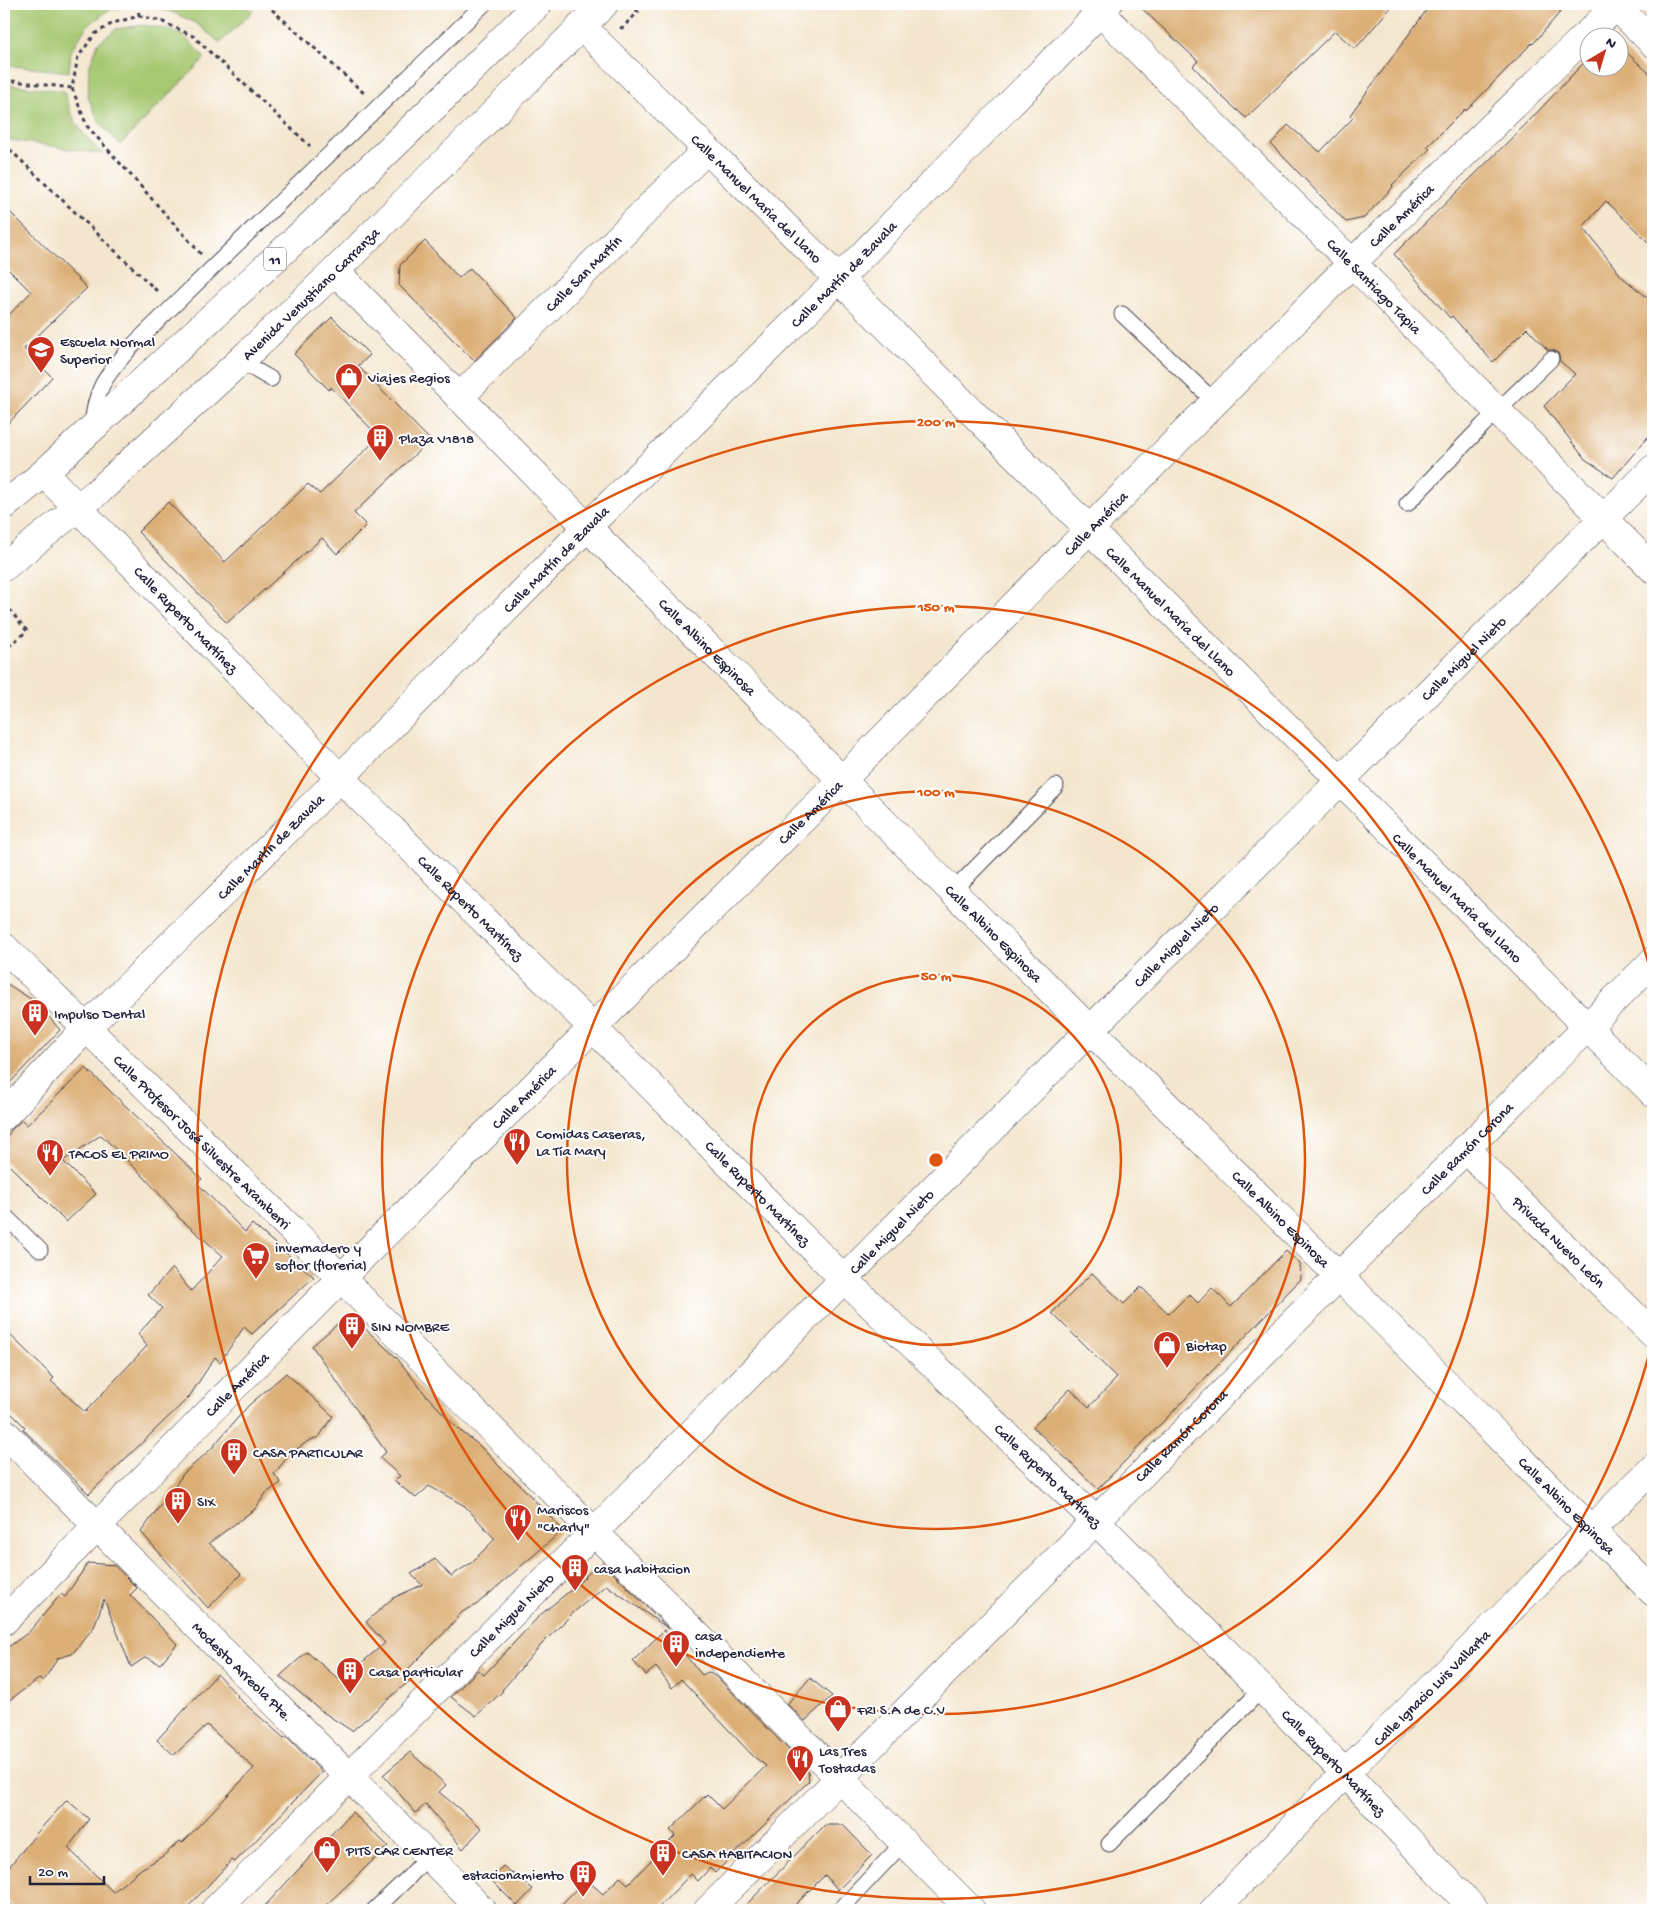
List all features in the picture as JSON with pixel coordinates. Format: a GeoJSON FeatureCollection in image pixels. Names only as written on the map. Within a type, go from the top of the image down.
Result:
{"type":"FeatureCollection","features":[{"type":"Feature","properties":{"kind":"street","name":"11"},"geometry":{"type":"LineString","coordinates":[[4,506],[44,473],[308,228],[538,4]]}},
{"type":"Feature","properties":{"kind":"street","name":"Avenida Venustiano Carranza"},"geometry":{"type":"LineString","coordinates":[[4,567],[78,509],[240,361],[335,271],[604,4]]}},
{"type":"Feature","properties":{"kind":"street"},"geometry":{"type":"LineString","coordinates":[[1616,5],[1653,43]]}},
{"type":"Feature","properties":{"kind":"street","name":"Calle América"},"geometry":{"type":"LineString","coordinates":[[4,1621],[341,1278],[842,780],[1352,263],[1616,5]]}},
{"type":"Feature","properties":{"kind":"street","name":"Calle Santiago Tapia"},"geometry":{"type":"LineString","coordinates":[[1100,6],[1653,569]]}},
{"type":"Feature","properties":{"kind":"street","name":"Calle Martín de Zavala"},"geometry":{"type":"LineString","coordinates":[[4,1116],[86,1028],[340,778],[587,527],[839,280],[1100,6]]}},
{"type":"Feature","properties":{"kind":"street","name":"Calle Manuel Maria del Llano"},"geometry":{"type":"LineString","coordinates":[[581,26],[839,280],[1653,1093]]}},
{"type":"Feature","properties":{"kind":"street","name":"Calle San Martín"},"geometry":{"type":"LineString","coordinates":[[459,398],[707,150]]}},
{"type":"Feature","properties":{"kind":"street","name":"Calle Albino Espinosa"},"geometry":{"type":"LineString","coordinates":[[335,271],[587,527],[1339,1276],[1653,1592]]}},
{"type":"Feature","properties":{"kind":"street","name":"Calle Miguel Nieto"},"geometry":{"type":"LineString","coordinates":[[215,1910],[595,1531],[1090,1030],[1653,470]]}},
{"type":"Feature","properties":{"kind":"street","name":"Calle Ruperto Martínez"},"geometry":{"type":"LineString","coordinates":[[44,473],[340,778],[843,1278],[1096,1521],[1346,1773],[1475,1910]]}},
{"type":"Feature","properties":{"kind":"street","name":"Calle Profesor José Silvestre Aramberri"},"geometry":{"type":"LineString","coordinates":[[4,947],[341,1278],[971,1910]]}},
{"type":"Feature","properties":{"kind":"street","name":"Calle Ramón Corona"},"geometry":{"type":"LineString","coordinates":[[708,1910],[1653,961]]}},
{"type":"Feature","properties":{"kind":"street","name":"Privada Nuevo León"},"geometry":{"type":"LineString","coordinates":[[1466,1149],[1653,1334]]}},
{"type":"Feature","properties":{"kind":"street","name":"Modesto Arreola Pte."},"geometry":{"type":"LineString","coordinates":[[4,1432],[482,1910]]}},
{"type":"Feature","properties":{"kind":"street","name":"Calle Ignacio Luis Vallarta"},"geometry":{"type":"LineString","coordinates":[[1214,1910],[1346,1773],[1590,1529],[1650,1478]]}},
{"type":"Feature","properties":{"kind":"lane"},"geometry":{"type":"LineString","coordinates":[[92,427],[94,405],[101,385],[108,373],[131,347],[484,4]]}},
{"type":"Feature","properties":{"kind":"lane"},"geometry":{"type":"LineString","coordinates":[[1122,314],[1215,402]]}},
{"type":"Feature","properties":{"kind":"lane"},"geometry":{"type":"LineString","coordinates":[[1407,504],[1551,359]]}},
{"type":"Feature","properties":{"kind":"lane"},"geometry":{"type":"LineString","coordinates":[[240,361],[271,379]]}},
{"type":"Feature","properties":{"kind":"lane"},"geometry":{"type":"LineString","coordinates":[[953,891],[1056,786]]}},
{"type":"Feature","properties":{"kind":"lane"},"geometry":{"type":"LineString","coordinates":[[4,1214],[40,1250]]}},
{"type":"Feature","properties":{"kind":"lane"},"geometry":{"type":"LineString","coordinates":[[1109,1844],[1262,1689]]}},
{"type":"Feature","properties":{"kind":"lane"},"geometry":{"type":"LineString","coordinates":[[840,1910],[904,1842]]}},
{"type":"Feature","properties":{"kind":"lane"},"geometry":{"type":"LineString","coordinates":[[374,1910],[428,1856]]}},
{"type":"Feature","properties":{"kind":"path"},"geometry":{"type":"LineString","coordinates":[[138,4],[139,16]]}},
{"type":"Feature","properties":{"kind":"path"},"geometry":{"type":"LineString","coordinates":[[266,4],[378,106]]}},
{"type":"Feature","properties":{"kind":"path"},"geometry":{"type":"LineString","coordinates":[[630,4],[638,12]]}},
{"type":"Feature","properties":{"kind":"path"},"geometry":{"type":"LineString","coordinates":[[213,267],[87,126],[72,88],[78,57],[95,34],[113,23],[139,16],[161,21],[193,36],[325,159]]}},
{"type":"Feature","properties":{"kind":"path"},"geometry":{"type":"LineString","coordinates":[[4,80],[72,88]]}},
{"type":"Feature","properties":{"kind":"path"},"geometry":{"type":"LineString","coordinates":[[4,144],[173,307]]}},
{"type":"Feature","properties":{"kind":"path"},"geometry":{"type":"LineString","coordinates":[[4,603],[27,631],[4,650]]}},
{"type":"Feature","properties":{"kind":"green space"},"geometry":{"type":"Polygon","coordinates":[[[7,4],[132,4],[109,10],[87,26],[71,51],[69,72],[4,65],[4,8],[7,4]]]}},
{"type":"Feature","properties":{"kind":"green space"},"geometry":{"type":"Polygon","coordinates":[[[151,4],[245,4],[253,11],[220,43],[196,23],[172,12],[151,6],[151,4]]]}},
{"type":"Feature","properties":{"kind":"green space"},"geometry":{"type":"Polygon","coordinates":[[[143,25],[167,29],[184,36],[205,58],[120,145],[99,122],[88,97],[89,68],[98,43],[116,29],[143,25]]]}},
{"type":"Feature","properties":{"kind":"green space"},"geometry":{"type":"Polygon","coordinates":[[[4,84],[64,91],[78,126],[103,154],[4,139],[4,84]]]}},
{"type":"Feature","properties":{"kind":"building"},"geometry":{"type":"Polygon","coordinates":[[[1137,4],[1394,4],[1355,49],[1335,31],[1246,118],[1220,95],[1193,66],[1198,61],[1137,4]]]}},
{"type":"Feature","properties":{"kind":"building"},"geometry":{"type":"Polygon","coordinates":[[[1431,4],[1567,4],[1533,44],[1427,147],[1430,149],[1392,185],[1393,187],[1364,218],[1346,222],[1271,144],[1288,125],[1320,152],[1353,118],[1350,115],[1431,4]]]}},
{"type":"Feature","properties":{"kind":"building"},"geometry":{"type":"Polygon","coordinates":[[[1630,55],[1653,77],[1653,247],[1606,201],[1583,227],[1622,277],[1653,302],[1653,431],[1613,478],[1585,459],[1544,406],[1575,374],[1560,361],[1558,353],[1548,350],[1527,328],[1493,362],[1452,316],[1450,318],[1394,254],[1529,121],[1580,67],[1580,78],[1630,78],[1630,55]]]}},
{"type":"Feature","properties":{"kind":"building"},"geometry":{"type":"Polygon","coordinates":[[[4,206],[87,288],[24,349],[52,377],[4,428],[4,320],[31,292],[4,265],[4,206]]]}},
{"type":"Feature","properties":{"kind":"building"},"geometry":{"type":"Polygon","coordinates":[[[425,241],[459,278],[470,268],[517,318],[474,361],[399,285],[400,265],[425,241]]]}},
{"type":"Feature","properties":{"kind":"building","name":"Plaza V1818"},"geometry":{"type":"Polygon","coordinates":[[[332,317],[370,355],[358,366],[430,440],[354,513],[366,525],[337,554],[322,538],[227,623],[138,532],[168,502],[225,562],[308,484],[320,494],[379,437],[331,387],[329,390],[294,354],[332,317]]]}},
{"type":"Feature","properties":{"kind":"building","name":"Impulso Dental"},"geometry":{"type":"Polygon","coordinates":[[[4,982],[37,1003],[60,1030],[4,1089],[4,982]]]}},
{"type":"Feature","properties":{"kind":"building"},"geometry":{"type":"Polygon","coordinates":[[[86,1068],[202,1179],[197,1183],[245,1232],[252,1224],[314,1277],[252,1334],[244,1327],[220,1362],[215,1357],[189,1397],[89,1494],[23,1429],[25,1427],[4,1406],[4,1329],[54,1378],[51,1381],[85,1412],[147,1346],[138,1334],[162,1308],[148,1295],[172,1268],[191,1291],[223,1256],[177,1216],[145,1178],[101,1135],[63,1161],[96,1194],[66,1222],[4,1160],[4,1143],[11,1130],[22,1120],[27,1125],[86,1068]]]}},
{"type":"Feature","properties":{"kind":"building"},"geometry":{"type":"Polygon","coordinates":[[[1286,1251],[1300,1264],[1301,1279],[1098,1489],[1033,1427],[1070,1389],[1089,1407],[1117,1378],[1052,1313],[1092,1273],[1124,1304],[1141,1287],[1169,1314],[1189,1294],[1198,1303],[1212,1288],[1231,1307],[1286,1251]]]}},
{"type":"Feature","properties":{"kind":"building"},"geometry":{"type":"Polygon","coordinates":[[[349,1314],[397,1358],[425,1394],[458,1429],[479,1445],[563,1530],[476,1605],[462,1612],[408,1669],[415,1676],[352,1731],[323,1712],[280,1676],[307,1652],[342,1682],[346,1676],[385,1643],[366,1622],[393,1598],[422,1585],[411,1574],[435,1559],[451,1576],[471,1563],[495,1539],[465,1506],[429,1486],[416,1498],[394,1481],[400,1476],[380,1458],[386,1452],[312,1346],[349,1314]]]}},
{"type":"Feature","properties":{"kind":"building"},"geometry":{"type":"Polygon","coordinates":[[[286,1373],[333,1416],[319,1437],[308,1441],[290,1454],[274,1474],[281,1483],[266,1493],[255,1509],[209,1543],[241,1574],[208,1608],[141,1532],[184,1473],[210,1450],[248,1406],[286,1373]]]}},
{"type":"Feature","properties":{"kind":"building"},"geometry":{"type":"Polygon","coordinates":[[[88,1563],[114,1565],[137,1588],[130,1595],[177,1644],[160,1664],[146,1657],[131,1667],[104,1599],[94,1627],[72,1654],[58,1658],[43,1681],[40,1678],[4,1704],[4,1650],[29,1632],[61,1594],[65,1597],[88,1563]]]}},
{"type":"Feature","properties":{"kind":"building"},"geometry":{"type":"Polygon","coordinates":[[[603,1563],[669,1629],[606,1585],[573,1613],[540,1646],[503,1691],[476,1716],[451,1697],[478,1670],[484,1675],[540,1615],[577,1585],[593,1569],[595,1571],[603,1563]]]}},
{"type":"Feature","properties":{"kind":"building"},"geometry":{"type":"Polygon","coordinates":[[[664,1630],[702,1675],[708,1672],[718,1678],[792,1753],[808,1771],[809,1781],[715,1873],[710,1868],[698,1881],[691,1874],[656,1910],[556,1910],[586,1879],[603,1894],[620,1877],[628,1884],[675,1836],[670,1830],[707,1794],[722,1809],[766,1766],[753,1756],[681,1679],[672,1688],[656,1667],[646,1675],[633,1661],[664,1630]]]}},
{"type":"Feature","properties":{"kind":"building"},"geometry":{"type":"Polygon","coordinates":[[[217,1674],[237,1697],[284,1738],[286,1736],[322,1772],[235,1862],[232,1860],[185,1910],[16,1910],[4,1897],[4,1873],[67,1800],[89,1819],[68,1848],[113,1892],[141,1869],[163,1856],[180,1841],[182,1843],[254,1768],[207,1725],[174,1755],[157,1740],[217,1674]]]}},
{"type":"Feature","properties":{"kind":"building"},"geometry":{"type":"Polygon","coordinates":[[[810,1678],[832,1696],[805,1721],[787,1704],[810,1678]]]}},
{"type":"Feature","properties":{"kind":"building"},"geometry":{"type":"Polygon","coordinates":[[[410,1752],[446,1785],[439,1792],[482,1828],[463,1849],[426,1804],[416,1813],[383,1775],[410,1752]]]}},
{"type":"Feature","properties":{"kind":"building","name":"PITS CAR CENTER"},"geometry":{"type":"Polygon","coordinates":[[[352,1812],[388,1846],[321,1910],[261,1910],[352,1812]]]}},
{"type":"Feature","properties":{"kind":"building"},"geometry":{"type":"Polygon","coordinates":[[[825,1825],[843,1825],[872,1855],[838,1890],[825,1875],[790,1910],[741,1910],[825,1825]]]}},
{"type":"Feature","properties":{"kind":"building"},"geometry":{"type":"Polygon","coordinates":[[[503,1866],[533,1889],[517,1906],[491,1880],[503,1866]]]}},
{"type":"Feature","properties":{"kind":"place","name":"Escuela Normal Superior"},"geometry":{"type":"Point","coordinates":[41,374]}},
{"type":"Feature","properties":{"kind":"place","name":"Viajes Regios"},"geometry":{"type":"Point","coordinates":[349,401]}},
{"type":"Feature","properties":{"kind":"place","name":"Plaza V1818"},"geometry":{"type":"Point","coordinates":[380,462]}},
{"type":"Feature","properties":{"kind":"place","name":"Impulso Dental"},"geometry":{"type":"Point","coordinates":[35,1037]}},
{"type":"Feature","properties":{"kind":"place","name":"Comidas Caseras, La Tía Mary"},"geometry":{"type":"Point","coordinates":[517,1166]}},
{"type":"Feature","properties":{"kind":"place","name":"TACOS EL PRIMO"},"geometry":{"type":"Point","coordinates":[50,1177]}},
{"type":"Feature","properties":{"kind":"place","name":"invernadero y soflor (floreria)"},"geometry":{"type":"Point","coordinates":[256,1280]}},
{"type":"Feature","properties":{"kind":"place","name":"SIN NOMBRE"},"geometry":{"type":"Point","coordinates":[352,1350]}},
{"type":"Feature","properties":{"kind":"place","name":"Biotap"},"geometry":{"type":"Point","coordinates":[1167,1369]}},
{"type":"Feature","properties":{"kind":"place","name":"CASA PARTICULAR"},"geometry":{"type":"Point","coordinates":[234,1476]}},
{"type":"Feature","properties":{"kind":"place","name":"SIX"},"geometry":{"type":"Point","coordinates":[178,1525]}},
{"type":"Feature","properties":{"kind":"place","name":"Mariscos \"Charly\""},"geometry":{"type":"Point","coordinates":[518,1542]}},
{"type":"Feature","properties":{"kind":"place","name":"casa habitacion"},"geometry":{"type":"Point","coordinates":[575,1592]}},
{"type":"Feature","properties":{"kind":"place","name":"casa independiente"},"geometry":{"type":"Point","coordinates":[676,1668]}},
{"type":"Feature","properties":{"kind":"place","name":"Casa particular"},"geometry":{"type":"Point","coordinates":[350,1695]}},
{"type":"Feature","properties":{"kind":"place","name":"FRI S.A de C.V"},"geometry":{"type":"Point","coordinates":[838,1733]}},
{"type":"Feature","properties":{"kind":"place","name":"Las Tres Tostadas"},"geometry":{"type":"Point","coordinates":[800,1783]}},
{"type":"Feature","properties":{"kind":"place","name":"PITS CAR CENTER"},"geometry":{"type":"Point","coordinates":[327,1874]}},
{"type":"Feature","properties":{"kind":"place","name":"CASA HABITACION"},"geometry":{"type":"Point","coordinates":[663,1877]}},
{"type":"Feature","properties":{"kind":"place","name":"estacionamiento"},"geometry":{"type":"Point","coordinates":[583,1898]}}]}
